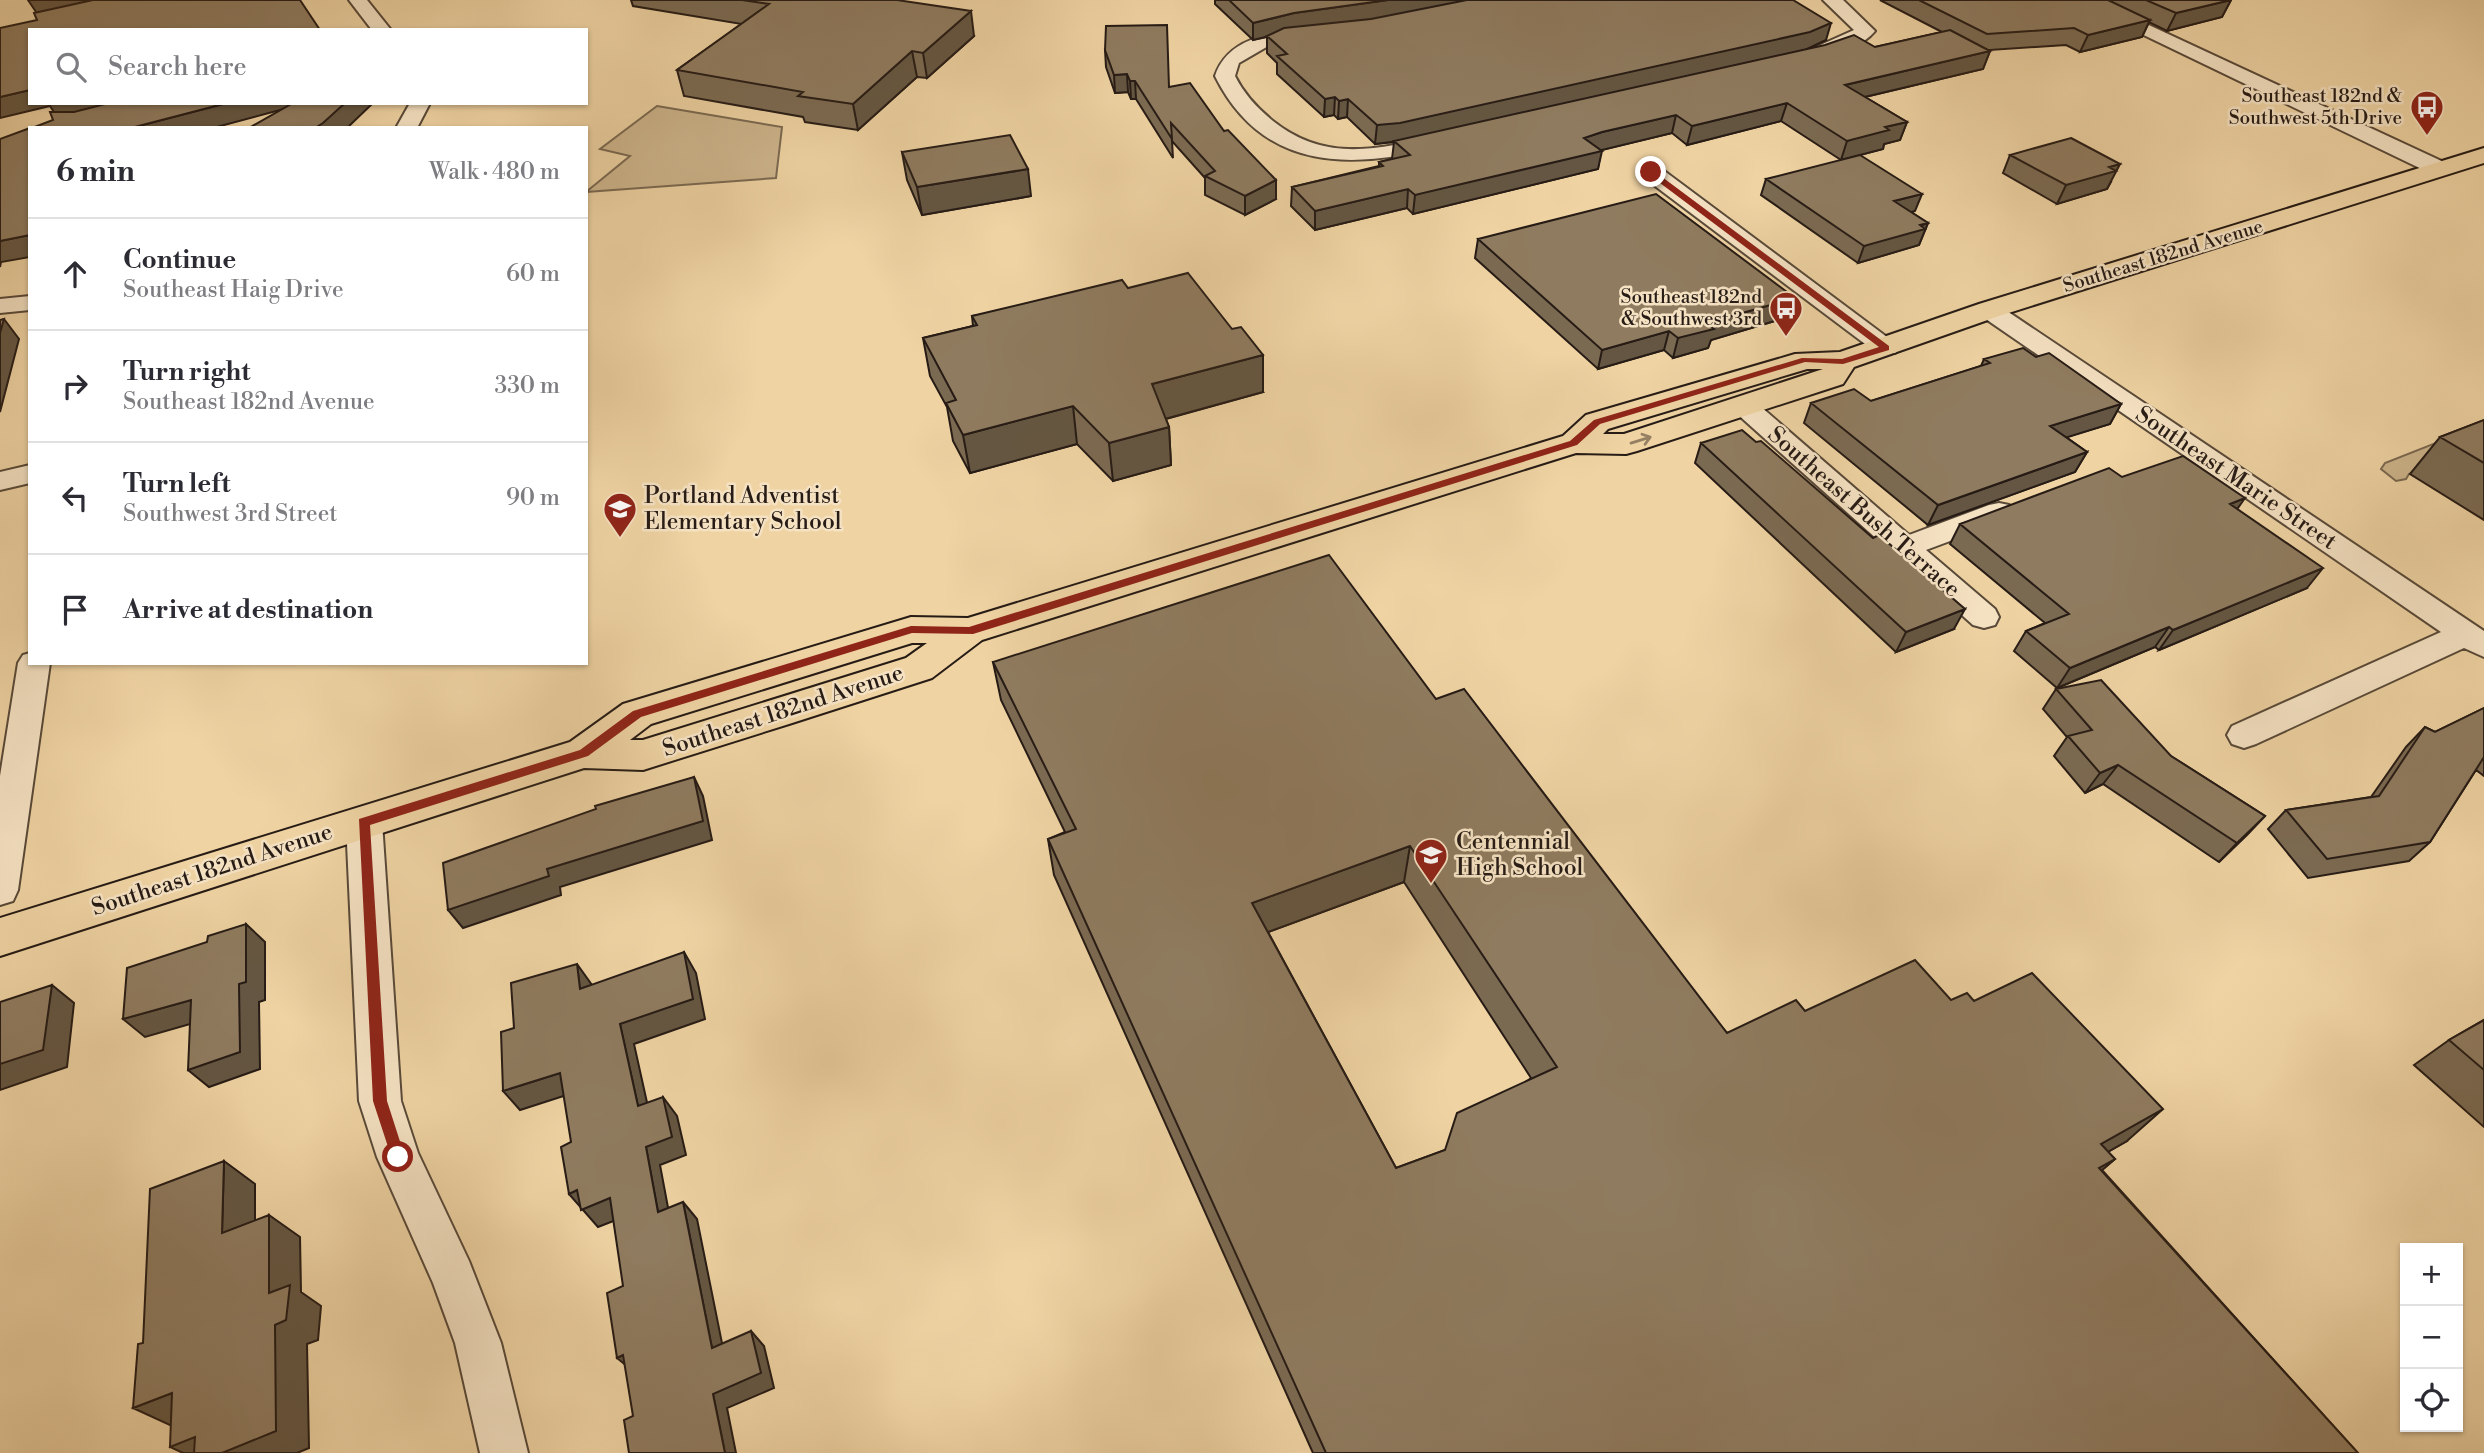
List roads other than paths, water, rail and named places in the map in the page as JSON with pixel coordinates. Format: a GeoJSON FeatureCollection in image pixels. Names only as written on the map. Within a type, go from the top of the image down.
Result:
{"type":"FeatureCollection","features":[{"type":"Feature","properties":{"kind":"main road","name":"Southeast 182nd Avenue"},"geometry":{"type":"LineString","coordinates":[[1574,443],[1597,422],[1805,360],[1843,362],[1989,310],[2484,155]]}},
{"type":"Feature","properties":{"kind":"main road","name":"Southeast 182nd Avenue"},"geometry":{"type":"LineString","coordinates":[[0,937],[584,753],[637,714],[911,630],[956,630],[1574,443],[1626,444],[1832,379],[1843,362]]}},
{"type":"Feature","properties":{"kind":"main road","name":"Southeast 182nd Avenue"},"geometry":{"type":"LineString","coordinates":[[584,753],[643,755],[919,668],[956,630]]}},
{"type":"Feature","properties":{"kind":"street"},"geometry":{"type":"LineString","coordinates":[[358,0],[380,28]]}},
{"type":"Feature","properties":{"kind":"street"},"geometry":{"type":"LineString","coordinates":[[1799,59],[1840,46],[1866,31],[1832,0]]}},
{"type":"Feature","properties":{"kind":"street"},"geometry":{"type":"LineString","coordinates":[[2080,0],[2440,169]]}},
{"type":"Feature","properties":{"kind":"street"},"geometry":{"type":"LineString","coordinates":[[1332,32],[1280,36],[1255,44],[1230,60],[1225,76],[1236,98],[1276,136],[1313,154],[1355,156],[1452,138]]}},
{"type":"Feature","properties":{"kind":"street"},"geometry":{"type":"LineString","coordinates":[[408,126],[416,115],[418,105]]}},
{"type":"Feature","properties":{"kind":"street"},"geometry":{"type":"LineString","coordinates":[[1651,172],[1886,348]]}},
{"type":"Feature","properties":{"kind":"street"},"geometry":{"type":"LineString","coordinates":[[0,306],[28,303]]}},
{"type":"Feature","properties":{"kind":"street","name":"Southeast Marie Street"},"geometry":{"type":"LineString","coordinates":[[1989,310],[2475,640]]}},
{"type":"Feature","properties":{"kind":"street","name":"Southeast Bush Terrace"},"geometry":{"type":"LineString","coordinates":[[1744,406],[1984,617]]}},
{"type":"Feature","properties":{"kind":"street"},"geometry":{"type":"LineString","coordinates":[[0,481],[28,474]]}},
{"type":"Feature","properties":{"kind":"street"},"geometry":{"type":"LineString","coordinates":[[1903,548],[2019,505]]}},
{"type":"Feature","properties":{"kind":"street"},"geometry":{"type":"LineString","coordinates":[[2244,735],[2475,640]]}},
{"type":"Feature","properties":{"kind":"street"},"geometry":{"type":"LineString","coordinates":[[0,890],[13,715],[33,665]]}},
{"type":"Feature","properties":{"kind":"street"},"geometry":{"type":"LineString","coordinates":[[364,822],[380,1101],[398,1157],[453,1278],[478,1343],[504,1453]]}},
{"type":"Feature","properties":{"kind":"place","name":"Southeast 182nd & Southwest 5th Drive"},"geometry":{"type":"Point","coordinates":[2427,137]}},
{"type":"Feature","properties":{"kind":"place","name":"Southeast 182nd & Southwest 3rd"},"geometry":{"type":"Point","coordinates":[1786,338]}},
{"type":"Feature","properties":{"kind":"place","name":"Portland Adventist Elementary School"},"geometry":{"type":"Point","coordinates":[620,539]}},
{"type":"Feature","properties":{"kind":"place","name":"Centennial High School"},"geometry":{"type":"Point","coordinates":[1431,885]}}]}
